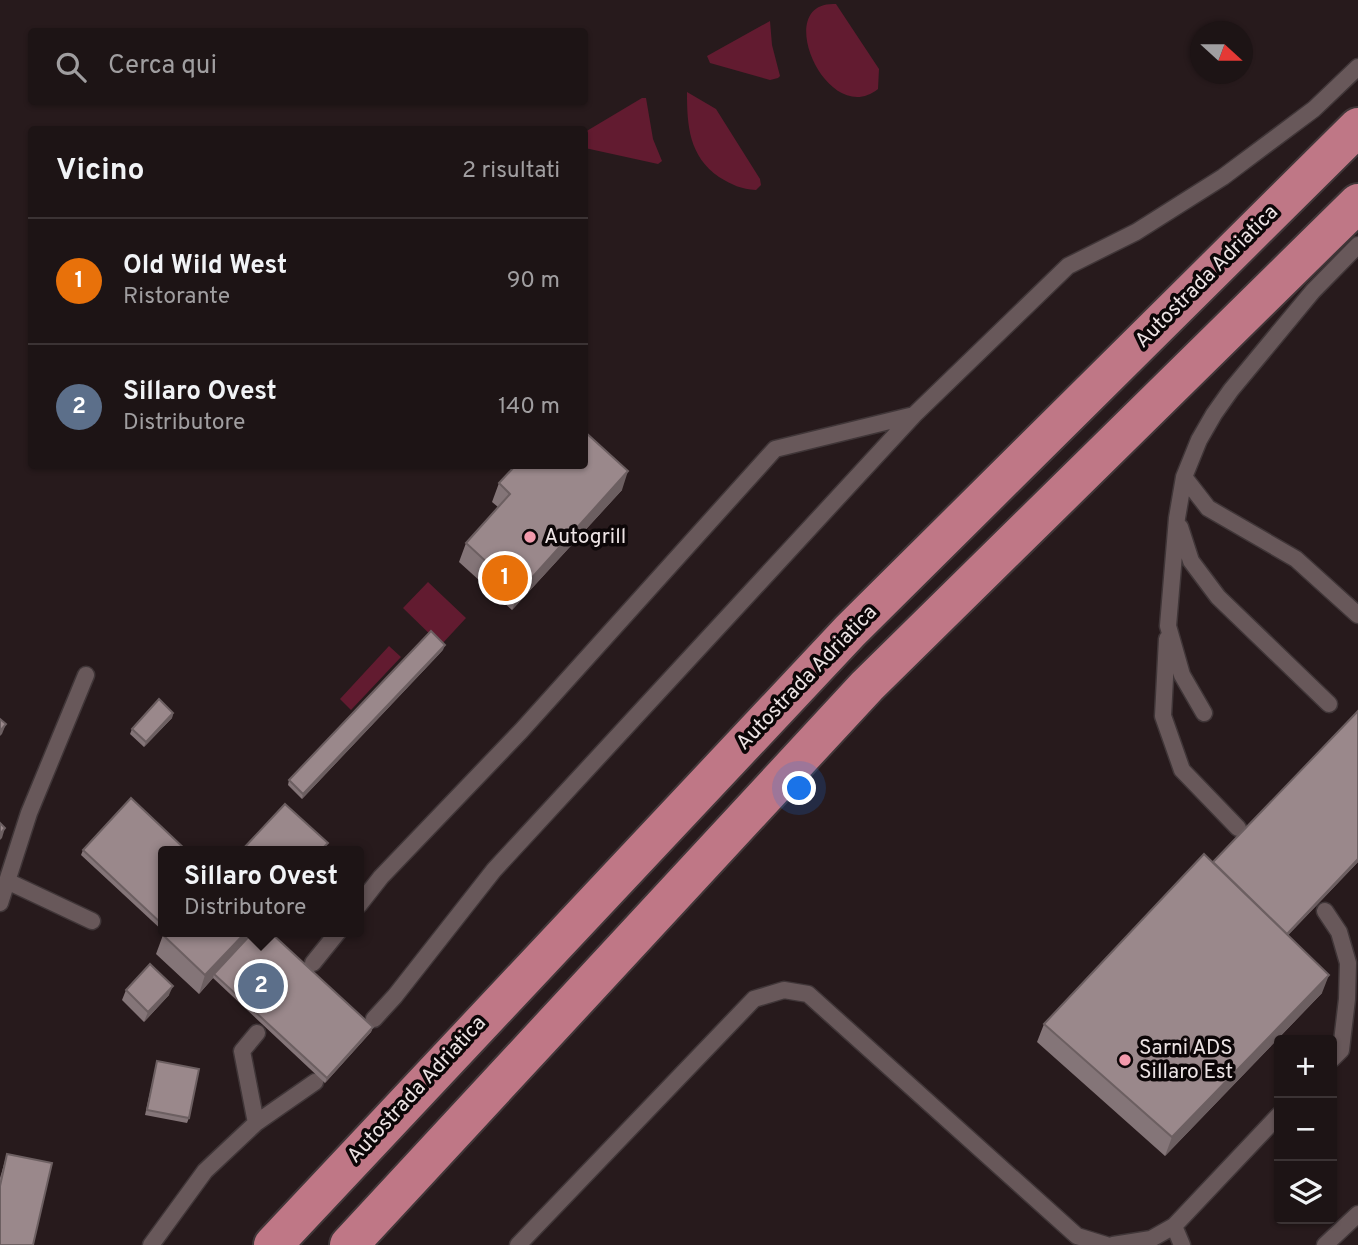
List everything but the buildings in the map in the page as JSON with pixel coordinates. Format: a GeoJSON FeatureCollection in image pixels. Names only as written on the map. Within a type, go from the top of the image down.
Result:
{"type":"FeatureCollection","features":[{"type":"Feature","properties":{"kind":"highway","name":"Autostrada Adriatica"},"geometry":{"type":"LineString","coordinates":[[273,1245],[850,631],[1358,127]]}},
{"type":"Feature","properties":{"kind":"highway"},"geometry":{"type":"LineString","coordinates":[[349,1245],[867,686],[1358,203]]}},
{"type":"Feature","properties":{"kind":"lane"},"geometry":{"type":"LineString","coordinates":[[374,1018],[395,996],[494,870],[914,415],[1068,267],[1136,232],[1223,177],[1314,109],[1358,67]]}},
{"type":"Feature","properties":{"kind":"lane"},"geometry":{"type":"LineString","coordinates":[[1238,828],[1182,770],[1163,716],[1177,518],[1184,477],[1199,440],[1231,390],[1313,291],[1358,245]]}},
{"type":"Feature","properties":{"kind":"lane"},"geometry":{"type":"LineString","coordinates":[[364,899],[521,731],[775,449],[914,415]]}},
{"type":"Feature","properties":{"kind":"lane"},"geometry":{"type":"LineString","coordinates":[[1184,477],[1208,508],[1296,559],[1358,615]]}},
{"type":"Feature","properties":{"kind":"lane"},"geometry":{"type":"LineString","coordinates":[[1177,518],[1191,561],[1218,597],[1329,704]]}},
{"type":"Feature","properties":{"kind":"lane"},"geometry":{"type":"LineString","coordinates":[[1168,626],[1182,675],[1204,713]]}},
{"type":"Feature","properties":{"kind":"lane"},"geometry":{"type":"LineString","coordinates":[[0,903],[29,813],[86,675]]}},
{"type":"Feature","properties":{"kind":"lane"},"geometry":{"type":"LineString","coordinates":[[7,881],[92,921]]}},
{"type":"Feature","properties":{"kind":"lane"},"geometry":{"type":"LineString","coordinates":[[1325,911],[1339,932],[1348,963],[1341,1050],[1337,1054]]}},
{"type":"Feature","properties":{"kind":"lane"},"geometry":{"type":"LineString","coordinates":[[313,963],[334,937]]}},
{"type":"Feature","properties":{"kind":"lane"},"geometry":{"type":"LineString","coordinates":[[518,1245],[754,999],[784,990],[808,994],[1077,1236],[1106,1245]]}},
{"type":"Feature","properties":{"kind":"lane"},"geometry":{"type":"LineString","coordinates":[[256,1123],[242,1051],[257,1033]]}},
{"type":"Feature","properties":{"kind":"lane"},"geometry":{"type":"LineString","coordinates":[[152,1245],[205,1171],[256,1123],[315,1082]]}},
{"type":"Feature","properties":{"kind":"lane"},"geometry":{"type":"LineString","coordinates":[[1113,1245],[1151,1239],[1174,1226],[1274,1120]]}},
{"type":"Feature","properties":{"kind":"lane"},"geometry":{"type":"LineString","coordinates":[[1325,1245],[1358,1214]]}},
{"type":"Feature","properties":{"kind":"lane"},"geometry":{"type":"LineString","coordinates":[[1174,1226],[1182,1245]]}},
{"type":"Feature","properties":{"kind":"shaded area"},"geometry":{"type":"Polygon","coordinates":[[[836,4],[879,69],[878,89],[859,97],[841,92],[825,79],[813,60],[807,40],[808,21],[817,8],[836,4]]]}},
{"type":"Feature","properties":{"kind":"shaded area"},"geometry":{"type":"Polygon","coordinates":[[[770,21],[772,45],[780,76],[778,78],[770,80],[710,63],[707,56],[770,21]]]}},
{"type":"Feature","properties":{"kind":"shaded area"},"geometry":{"type":"Polygon","coordinates":[[[687,92],[716,109],[760,179],[761,185],[756,190],[741,188],[724,180],[701,160],[689,128],[687,92]]]}},
{"type":"Feature","properties":{"kind":"shaded area"},"geometry":{"type":"Polygon","coordinates":[[[646,98],[653,139],[662,161],[658,164],[588,149],[588,130],[646,98]]]}},
{"type":"Feature","properties":{"kind":"shaded area"},"geometry":{"type":"Polygon","coordinates":[[[428,582],[466,618],[441,645],[403,608],[428,582]]]}},
{"type":"Feature","properties":{"kind":"shaded area"},"geometry":{"type":"Polygon","coordinates":[[[389,646],[401,657],[351,710],[340,699],[389,646]]]}},
{"type":"Feature","properties":{"kind":"place","name":"Autogrill"},"geometry":{"type":"Point","coordinates":[530,537]}},
{"type":"Feature","properties":{"kind":"place","name":"Old Wild West"},"geometry":{"type":"Point","coordinates":[505,578]}},
{"type":"Feature","properties":{"kind":"place","name":"Sillaro Ovest"},"geometry":{"type":"Point","coordinates":[261,986]}},
{"type":"Feature","properties":{"kind":"place","name":"Sarni ADS Sillaro Est"},"geometry":{"type":"Point","coordinates":[1125,1060]}}]}
